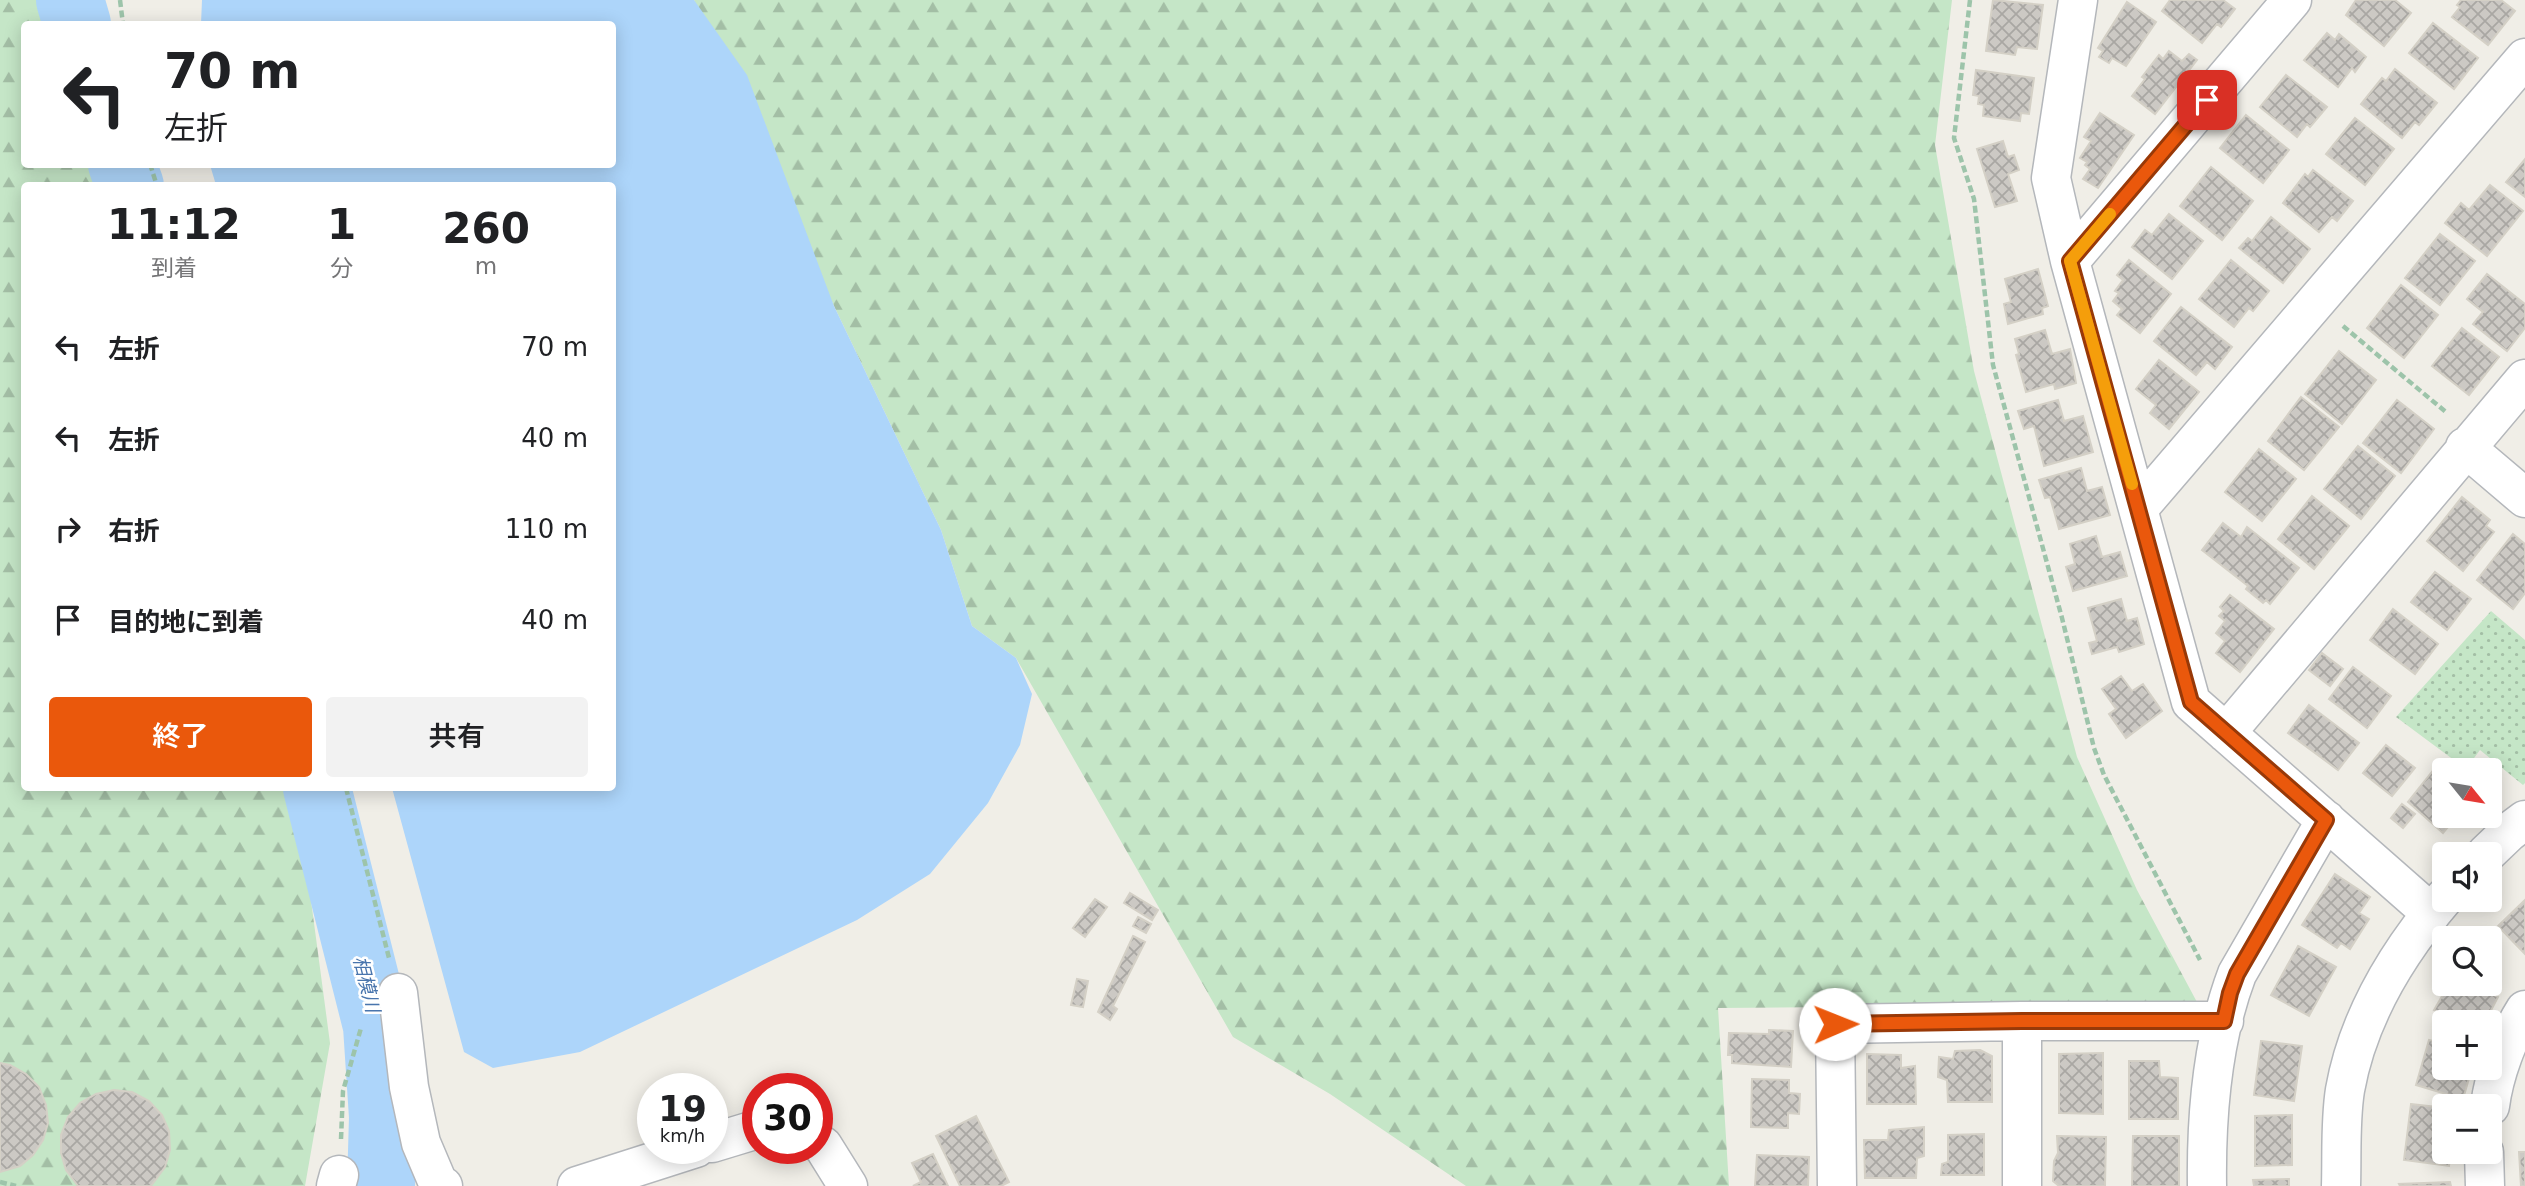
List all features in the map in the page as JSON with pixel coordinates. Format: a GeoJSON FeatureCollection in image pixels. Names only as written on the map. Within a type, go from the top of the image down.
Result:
{"type":"FeatureCollection","features":[{"type":"Feature","properties":{"kind":"street"},"geometry":{"type":"LineString","coordinates":[[2078,0],[2052,178],[2070,261],[2191,702],[2326,820],[2432,900]]}},
{"type":"Feature","properties":{"kind":"street"},"geometry":{"type":"LineString","coordinates":[[2070,261],[2292,0]]}},
{"type":"Feature","properties":{"kind":"street"},"geometry":{"type":"LineString","coordinates":[[2138,509],[2525,58]]}},
{"type":"Feature","properties":{"kind":"street"},"geometry":{"type":"LineString","coordinates":[[2226,733],[2525,379]]}},
{"type":"Feature","properties":{"kind":"street"},"geometry":{"type":"LineString","coordinates":[[2470,442],[2525,498]]}},
{"type":"Feature","properties":{"kind":"street"},"geometry":{"type":"LineString","coordinates":[[2207,1186],[2206,1134],[2214,1073],[2227,1007],[2237,974],[2326,820]]}},
{"type":"Feature","properties":{"kind":"street"},"geometry":{"type":"LineString","coordinates":[[2498,842],[2525,820]]}},
{"type":"Feature","properties":{"kind":"street"},"geometry":{"type":"LineString","coordinates":[[2341,1186],[2345,1091],[2359,1033],[2381,987],[2433,912]]}},
{"type":"Feature","properties":{"kind":"street"},"geometry":{"type":"LineString","coordinates":[[398,993],[409,1087],[421,1143],[438,1183],[443,1186]]}},
{"type":"Feature","properties":{"kind":"street"},"geometry":{"type":"LineString","coordinates":[[1837,1186],[1835,1024],[2022,1021],[2227,1007]]}},
{"type":"Feature","properties":{"kind":"street"},"geometry":{"type":"LineString","coordinates":[[2491,1094],[2515,1025],[2525,1010]]}},
{"type":"Feature","properties":{"kind":"street"},"geometry":{"type":"LineString","coordinates":[[2022,1021],[2022,1186]]}},
{"type":"Feature","properties":{"kind":"street"},"geometry":{"type":"LineString","coordinates":[[833,1162],[848,1186]]}},
{"type":"Feature","properties":{"kind":"street"},"geometry":{"type":"LineString","coordinates":[[578,1186],[646,1164]]}},
{"type":"Feature","properties":{"kind":"street"},"geometry":{"type":"LineString","coordinates":[[2484,1164],[2485,1186]]}},
{"type":"Feature","properties":{"kind":"path"},"geometry":{"type":"LineString","coordinates":[[120,0],[123,21]]}},
{"type":"Feature","properties":{"kind":"path"},"geometry":{"type":"LineString","coordinates":[[1970,0],[1954,138],[1974,198],[1993,365],[2009,429],[2062,618],[2094,748],[2104,775],[2213,986],[2227,1007]]}},
{"type":"Feature","properties":{"kind":"path"},"geometry":{"type":"LineString","coordinates":[[2343,325],[2470,442]]}},
{"type":"Feature","properties":{"kind":"path"},"geometry":{"type":"LineString","coordinates":[[347,791],[398,993]]}},
{"type":"Feature","properties":{"kind":"path"},"geometry":{"type":"LineString","coordinates":[[338,1181],[343,1091],[360,1029]]}},
{"type":"Feature","properties":{"kind":"path"},"geometry":{"type":"LineString","coordinates":[[0,1182],[16,1186]]}},
{"type":"Feature","properties":{"kind":"green space"},"geometry":{"type":"Polygon","coordinates":[[[0,0],[82,0],[72,21],[21,21],[21,168],[89,168],[94,182],[21,182],[21,791],[289,791],[302,833],[330,1043],[305,1186],[0,1186],[0,0]]]}},
{"type":"Feature","properties":{"kind":"green space"},"geometry":{"type":"Polygon","coordinates":[[[694,0],[1952,0],[1935,145],[1974,371],[2077,757],[2137,890],[2198,1004],[1718,1008],[1729,1186],[1466,1186],[1330,1094],[1233,1037],[1016,658],[972,626],[941,530],[834,306],[694,0]]]}},
{"type":"Feature","properties":{"kind":"green space"},"geometry":{"type":"Polygon","coordinates":[[[2491,611],[2525,640],[2523,785],[2502,768],[2502,758],[2490,758],[2480,750],[2474,758],[2451,758],[2396,717],[2491,611]]]}},
{"type":"Feature","properties":{"kind":"water"},"geometry":{"type":"Polygon","coordinates":[[[202,0],[694,0],[747,75],[834,306],[941,530],[972,626],[1016,658],[1032,694],[1020,745],[988,803],[930,874],[857,920],[580,1052],[493,1068],[464,1052],[393,791],[616,791],[616,182],[215,182],[211,168],[616,168],[616,21],[201,21],[202,0]]]}},
{"type":"Feature","properties":{"kind":"building"},"geometry":{"type":"Polygon","coordinates":[[[1993,0],[2043,5],[2037,49],[2017,47],[2015,55],[1986,51],[1993,0]]]}},
{"type":"Feature","properties":{"kind":"building"},"geometry":{"type":"Polygon","coordinates":[[[2170,0],[2223,0],[2235,9],[2221,27],[2217,24],[2202,43],[2162,11],[2170,0]]]}},
{"type":"Feature","properties":{"kind":"building"},"geometry":{"type":"Polygon","coordinates":[[[2356,0],[2395,0],[2411,13],[2384,46],[2346,15],[2356,0]]]}},
{"type":"Feature","properties":{"kind":"building"},"geometry":{"type":"Polygon","coordinates":[[[2461,0],[2501,0],[2515,11],[2488,45],[2452,17],[2460,7],[2457,5],[2461,0]]]}},
{"type":"Feature","properties":{"kind":"building"},"geometry":{"type":"Polygon","coordinates":[[[2127,2],[2156,22],[2126,66],[2112,58],[2109,63],[2099,57],[2103,51],[2098,48],[2127,2]]]}},
{"type":"Feature","properties":{"kind":"building"},"geometry":{"type":"Polygon","coordinates":[[[2433,23],[2478,58],[2454,89],[2409,53],[2433,23]]]}},
{"type":"Feature","properties":{"kind":"building"},"geometry":{"type":"Polygon","coordinates":[[[2327,33],[2335,40],[2339,34],[2366,57],[2355,72],[2352,68],[2338,87],[2304,60],[2327,33]]]}},
{"type":"Feature","properties":{"kind":"building"},"geometry":{"type":"Polygon","coordinates":[[[2169,51],[2182,61],[2189,54],[2197,60],[2155,114],[2132,96],[2159,55],[2163,59],[2169,51]]]}},
{"type":"Feature","properties":{"kind":"building"},"geometry":{"type":"Polygon","coordinates":[[[2395,69],[2437,103],[2419,125],[2415,122],[2402,138],[2361,104],[2382,78],[2386,81],[2395,69]]]}},
{"type":"Feature","properties":{"kind":"building"},"geometry":{"type":"Polygon","coordinates":[[[1976,70],[2034,78],[2029,114],[2021,113],[2020,121],[1983,116],[1984,105],[1978,104],[1979,96],[1973,95],[1976,70]]]}},
{"type":"Feature","properties":{"kind":"building"},"geometry":{"type":"Polygon","coordinates":[[[2286,75],[2327,107],[2310,127],[2307,124],[2297,137],[2260,107],[2286,75]]]}},
{"type":"Feature","properties":{"kind":"building"},"geometry":{"type":"Polygon","coordinates":[[[2100,113],[2134,135],[2098,188],[2083,179],[2090,169],[2085,165],[2087,162],[2080,158],[2091,141],[2084,137],[2100,113]]]}},
{"type":"Feature","properties":{"kind":"building"},"geometry":{"type":"Polygon","coordinates":[[[2246,115],[2289,150],[2263,183],[2220,148],[2246,115]]]}},
{"type":"Feature","properties":{"kind":"building"},"geometry":{"type":"Polygon","coordinates":[[[2355,118],[2394,149],[2365,185],[2326,154],[2355,118]]]}},
{"type":"Feature","properties":{"kind":"building"},"geometry":{"type":"Polygon","coordinates":[[[2003,141],[2008,157],[2014,155],[2019,170],[2008,174],[2017,201],[1995,207],[1977,149],[2003,141]]]}},
{"type":"Feature","properties":{"kind":"building"},"geometry":{"type":"Polygon","coordinates":[[[2525,159],[2525,197],[2506,182],[2525,159]]]}},
{"type":"Feature","properties":{"kind":"building"},"geometry":{"type":"Polygon","coordinates":[[[2211,167],[2253,201],[2222,240],[2180,206],[2211,167]]]}},
{"type":"Feature","properties":{"kind":"building"},"geometry":{"type":"Polygon","coordinates":[[[2313,170],[2353,201],[2337,221],[2332,217],[2319,232],[2283,203],[2305,174],[2308,177],[2313,170]]]}},
{"type":"Feature","properties":{"kind":"building"},"geometry":{"type":"Polygon","coordinates":[[[2490,185],[2523,211],[2487,256],[2445,223],[2461,203],[2469,210],[2490,185]]]}},
{"type":"Feature","properties":{"kind":"building"},"geometry":{"type":"Polygon","coordinates":[[[2169,214],[2203,241],[2172,279],[2132,247],[2145,230],[2152,235],[2169,214]]]}},
{"type":"Feature","properties":{"kind":"building"},"geometry":{"type":"Polygon","coordinates":[[[2271,217],[2310,249],[2283,283],[2239,248],[2248,238],[2252,241],[2271,217]]]}},
{"type":"Feature","properties":{"kind":"building"},"geometry":{"type":"Polygon","coordinates":[[[2440,234],[2475,261],[2440,305],[2405,278],[2440,234]]]}},
{"type":"Feature","properties":{"kind":"building"},"geometry":{"type":"Polygon","coordinates":[[[2129,260],[2171,294],[2140,333],[2117,315],[2122,309],[2113,301],[2119,293],[2115,291],[2123,280],[2117,275],[2129,260]]]}},
{"type":"Feature","properties":{"kind":"building"},"geometry":{"type":"Polygon","coordinates":[[[2231,260],[2269,291],[2253,311],[2249,308],[2234,327],[2199,299],[2231,260]]]}},
{"type":"Feature","properties":{"kind":"building"},"geometry":{"type":"Polygon","coordinates":[[[2038,269],[2048,306],[2042,308],[2043,314],[2008,324],[2004,304],[2011,302],[2005,279],[2038,269]]]}},
{"type":"Feature","properties":{"kind":"building"},"geometry":{"type":"Polygon","coordinates":[[[2487,274],[2525,304],[2525,328],[2507,351],[2473,324],[2483,312],[2467,299],[2487,274]]]}},
{"type":"Feature","properties":{"kind":"building"},"geometry":{"type":"Polygon","coordinates":[[[2401,285],[2438,315],[2404,358],[2367,328],[2401,285]]]}},
{"type":"Feature","properties":{"kind":"building"},"geometry":{"type":"Polygon","coordinates":[[[2181,307],[2232,347],[2215,369],[2207,362],[2196,375],[2154,341],[2181,307]]]}},
{"type":"Feature","properties":{"kind":"building"},"geometry":{"type":"Polygon","coordinates":[[[2462,328],[2499,357],[2469,395],[2432,366],[2462,328]]]}},
{"type":"Feature","properties":{"kind":"building"},"geometry":{"type":"Polygon","coordinates":[[[2045,330],[2052,354],[2070,349],[2076,383],[2055,389],[2054,384],[2026,392],[2016,355],[2019,354],[2015,339],[2045,330]]]}},
{"type":"Feature","properties":{"kind":"building"},"geometry":{"type":"Polygon","coordinates":[[[2339,351],[2376,380],[2342,424],[2305,394],[2339,351]]]}},
{"type":"Feature","properties":{"kind":"building"},"geometry":{"type":"Polygon","coordinates":[[[2159,360],[2199,392],[2169,429],[2150,413],[2156,405],[2136,389],[2159,360]]]}},
{"type":"Feature","properties":{"kind":"building"},"geometry":{"type":"Polygon","coordinates":[[[2301,397],[2339,427],[2304,470],[2268,441],[2301,397]]]}},
{"type":"Feature","properties":{"kind":"building"},"geometry":{"type":"Polygon","coordinates":[[[2058,400],[2064,421],[2083,416],[2093,452],[2044,466],[2034,426],[2024,429],[2018,411],[2058,400]]]}},
{"type":"Feature","properties":{"kind":"building"},"geometry":{"type":"Polygon","coordinates":[[[2397,400],[2434,429],[2401,473],[2363,443],[2397,400]]]}},
{"type":"Feature","properties":{"kind":"building"},"geometry":{"type":"Polygon","coordinates":[[[2358,446],[2395,476],[2361,519],[2324,489],[2358,446]]]}},
{"type":"Feature","properties":{"kind":"building"},"geometry":{"type":"Polygon","coordinates":[[[2259,449],[2296,479],[2262,521],[2225,492],[2259,449]]]}},
{"type":"Feature","properties":{"kind":"building"},"geometry":{"type":"Polygon","coordinates":[[[2081,468],[2087,491],[2102,487],[2110,515],[2059,529],[2050,497],[2045,498],[2039,480],[2081,468]]]}},
{"type":"Feature","properties":{"kind":"building"},"geometry":{"type":"Polygon","coordinates":[[[2312,496],[2349,526],[2314,569],[2278,539],[2312,496]]]}},
{"type":"Feature","properties":{"kind":"building"},"geometry":{"type":"Polygon","coordinates":[[[2462,497],[2490,520],[2486,526],[2494,532],[2463,571],[2427,541],[2462,497]]]}},
{"type":"Feature","properties":{"kind":"building"},"geometry":{"type":"Polygon","coordinates":[[[2223,523],[2241,537],[2247,527],[2299,568],[2270,604],[2266,600],[2263,603],[2246,589],[2248,586],[2202,550],[2223,523]]]}},
{"type":"Feature","properties":{"kind":"building"},"geometry":{"type":"Polygon","coordinates":[[[2513,534],[2525,544],[2525,593],[2513,609],[2477,580],[2513,534]]]}},
{"type":"Feature","properties":{"kind":"building"},"geometry":{"type":"Polygon","coordinates":[[[2096,536],[2102,557],[2120,552],[2127,576],[2073,591],[2066,567],[2075,564],[2070,544],[2096,536]]]}},
{"type":"Feature","properties":{"kind":"building"},"geometry":{"type":"Polygon","coordinates":[[[2435,572],[2471,599],[2447,630],[2411,602],[2435,572]]]}},
{"type":"Feature","properties":{"kind":"building"},"geometry":{"type":"Polygon","coordinates":[[[2230,595],[2274,629],[2240,672],[2216,653],[2225,641],[2216,633],[2225,621],[2219,616],[2224,611],[2220,607],[2230,595]]]}},
{"type":"Feature","properties":{"kind":"building"},"geometry":{"type":"Polygon","coordinates":[[[2121,599],[2127,621],[2137,618],[2144,644],[2119,652],[2117,647],[2092,654],[2089,643],[2097,641],[2088,608],[2121,599]]]}},
{"type":"Feature","properties":{"kind":"building"},"geometry":{"type":"Polygon","coordinates":[[[2393,609],[2438,644],[2415,674],[2370,640],[2393,609]]]}},
{"type":"Feature","properties":{"kind":"building"},"geometry":{"type":"Polygon","coordinates":[[[2322,653],[2343,669],[2330,686],[2309,670],[2322,653]]]}},
{"type":"Feature","properties":{"kind":"building"},"geometry":{"type":"Polygon","coordinates":[[[2353,667],[2391,696],[2367,728],[2329,699],[2353,667]]]}},
{"type":"Feature","properties":{"kind":"building"},"geometry":{"type":"Polygon","coordinates":[[[2121,676],[2132,691],[2143,684],[2162,711],[2126,738],[2109,714],[2116,709],[2102,689],[2121,676]]]}},
{"type":"Feature","properties":{"kind":"building"},"geometry":{"type":"Polygon","coordinates":[[[2309,705],[2359,743],[2338,770],[2288,733],[2309,705]]]}},
{"type":"Feature","properties":{"kind":"building"},"geometry":{"type":"Polygon","coordinates":[[[2386,745],[2415,768],[2392,796],[2363,773],[2386,745]]]}},
{"type":"Feature","properties":{"kind":"building"},"geometry":{"type":"Polygon","coordinates":[[[2432,772],[2432,823],[2408,802],[2432,772]]]}},
{"type":"Feature","properties":{"kind":"building"},"geometry":{"type":"Polygon","coordinates":[[[2402,804],[2415,814],[2403,828],[2391,818],[2402,804]]]}},
{"type":"Feature","properties":{"kind":"building"},"geometry":{"type":"Polygon","coordinates":[[[2335,874],[2370,897],[2359,913],[2369,919],[2350,949],[2341,943],[2337,948],[2302,925],[2335,874]]]}},
{"type":"Feature","properties":{"kind":"building"},"geometry":{"type":"Polygon","coordinates":[[[1130,893],[1158,910],[1152,920],[1124,903],[1130,893]]]}},
{"type":"Feature","properties":{"kind":"building"},"geometry":{"type":"Polygon","coordinates":[[[1095,899],[1107,907],[1085,937],[1073,928],[1095,899]]]}},
{"type":"Feature","properties":{"kind":"building"},"geometry":{"type":"Polygon","coordinates":[[[2525,900],[2525,954],[2502,930],[2502,926],[2498,926],[2525,900]]]}},
{"type":"Feature","properties":{"kind":"building"},"geometry":{"type":"Polygon","coordinates":[[[1138,917],[1151,924],[1146,933],[1133,926],[1138,917]]]}},
{"type":"Feature","properties":{"kind":"building"},"geometry":{"type":"Polygon","coordinates":[[[1133,936],[1145,942],[1113,1006],[1117,1009],[1110,1020],[1098,1012],[1133,936]]]}},
{"type":"Feature","properties":{"kind":"building"},"geometry":{"type":"Polygon","coordinates":[[[2298,946],[2336,967],[2309,1016],[2271,995],[2298,946]]]}},
{"type":"Feature","properties":{"kind":"building"},"geometry":{"type":"Polygon","coordinates":[[[1077,979],[1088,981],[1083,1007],[1071,1005],[1077,979]]]}},
{"type":"Feature","properties":{"kind":"building"},"geometry":{"type":"Polygon","coordinates":[[[2442,996],[2498,997],[2491,1010],[2434,1010],[2442,996]]]}},
{"type":"Feature","properties":{"kind":"building"},"geometry":{"type":"Polygon","coordinates":[[[1769,1030],[1793,1031],[1791,1067],[1732,1063],[1732,1055],[1728,1055],[1729,1033],[1769,1034],[1769,1030]]]}},
{"type":"Feature","properties":{"kind":"building"},"geometry":{"type":"Polygon","coordinates":[[[2429,1040],[2432,1041],[2432,1080],[2469,1080],[2464,1094],[2446,1094],[2416,1085],[2429,1040]]]}},
{"type":"Feature","properties":{"kind":"building"},"geometry":{"type":"Polygon","coordinates":[[[2261,1041],[2302,1046],[2294,1101],[2254,1095],[2261,1041]]]}},
{"type":"Feature","properties":{"kind":"building"},"geometry":{"type":"Polygon","coordinates":[[[1980,1050],[1992,1056],[1992,1102],[1948,1102],[1947,1080],[1938,1077],[1939,1057],[1953,1059],[1955,1051],[1980,1050]]]}},
{"type":"Feature","properties":{"kind":"building"},"geometry":{"type":"Polygon","coordinates":[[[2103,1053],[2103,1114],[2059,1113],[2059,1054],[2103,1053]]]}},
{"type":"Feature","properties":{"kind":"building"},"geometry":{"type":"Polygon","coordinates":[[[1867,1054],[1901,1055],[1901,1068],[1915,1066],[1916,1104],[1867,1104],[1867,1054]]]}},
{"type":"Feature","properties":{"kind":"building"},"geometry":{"type":"Polygon","coordinates":[[[2129,1061],[2159,1061],[2160,1077],[2178,1078],[2178,1119],[2129,1119],[2129,1061]]]}},
{"type":"Feature","properties":{"kind":"building"},"geometry":{"type":"Polygon","coordinates":[[[0,1063],[26,1074],[39,1087],[46,1105],[48,1123],[43,1140],[33,1155],[20,1166],[0,1172],[0,1063]]]}},
{"type":"Feature","properties":{"kind":"building"},"geometry":{"type":"Polygon","coordinates":[[[1752,1079],[1789,1080],[1789,1093],[1800,1094],[1799,1114],[1788,1113],[1788,1128],[1751,1127],[1752,1079]]]}},
{"type":"Feature","properties":{"kind":"building"},"geometry":{"type":"Polygon","coordinates":[[[114,1090],[132,1092],[149,1101],[162,1115],[169,1131],[170,1150],[165,1167],[151,1186],[78,1186],[66,1170],[61,1153],[61,1135],[68,1117],[80,1103],[96,1094],[114,1090]]]}},
{"type":"Feature","properties":{"kind":"building"},"geometry":{"type":"Polygon","coordinates":[[[2411,1104],[2432,1106],[2432,1164],[2404,1160],[2411,1104]]]}},
{"type":"Feature","properties":{"kind":"building"},"geometry":{"type":"Polygon","coordinates":[[[2292,1115],[2292,1165],[2255,1166],[2255,1116],[2292,1115]]]}},
{"type":"Feature","properties":{"kind":"building"},"geometry":{"type":"Polygon","coordinates":[[[976,1116],[1009,1182],[1001,1186],[960,1186],[936,1136],[976,1116]]]}},
{"type":"Feature","properties":{"kind":"building"},"geometry":{"type":"Polygon","coordinates":[[[1924,1127],[1924,1156],[1917,1158],[1916,1178],[1865,1178],[1864,1140],[1888,1140],[1889,1130],[1924,1127]]]}},
{"type":"Feature","properties":{"kind":"building"},"geometry":{"type":"Polygon","coordinates":[[[1984,1134],[1984,1175],[1941,1175],[1942,1164],[1948,1162],[1948,1135],[1984,1134]]]}},
{"type":"Feature","properties":{"kind":"building"},"geometry":{"type":"Polygon","coordinates":[[[2057,1136],[2106,1137],[2105,1186],[2059,1186],[2053,1181],[2054,1161],[2058,1153],[2057,1136]]]}},
{"type":"Feature","properties":{"kind":"building"},"geometry":{"type":"Polygon","coordinates":[[[2133,1136],[2179,1136],[2179,1186],[2132,1186],[2133,1136]]]}},
{"type":"Feature","properties":{"kind":"building"},"geometry":{"type":"Polygon","coordinates":[[[2519,1152],[2525,1152],[2525,1186],[2521,1186],[2519,1152]]]}},
{"type":"Feature","properties":{"kind":"building"},"geometry":{"type":"Polygon","coordinates":[[[933,1154],[948,1186],[913,1186],[921,1182],[912,1163],[933,1154]]]}},
{"type":"Feature","properties":{"kind":"building"},"geometry":{"type":"Polygon","coordinates":[[[1757,1155],[1809,1157],[1808,1186],[1755,1186],[1757,1155]]]}},
{"type":"Feature","properties":{"kind":"building"},"geometry":{"type":"Polygon","coordinates":[[[2289,1179],[2289,1186],[2254,1186],[2253,1180],[2289,1179]]]}},
{"type":"Feature","properties":{"kind":"building"},"geometry":{"type":"Polygon","coordinates":[[[2450,1182],[2451,1186],[2399,1184],[2450,1182]]]}},
{"type":"Feature","properties":{"kind":"waterway","name":"相模川"},"geometry":{"type":"LineString","coordinates":[[70,0],[76,21]]}},
{"type":"Feature","properties":{"kind":"waterway","name":"相模川"},"geometry":{"type":"LineString","coordinates":[[123,168],[129,182]]}},
{"type":"Feature","properties":{"kind":"waterway","name":"相模川"},"geometry":{"type":"LineString","coordinates":[[318,791],[377,1026],[383,1117],[381,1186]]}},
{"type":"Feature","properties":{"kind":"slow traffic"},"geometry":{"type":"LineString","coordinates":[[2110,214],[2070,261],[2132,484]]}},
{"type":"Feature","properties":{"kind":"route"},"geometry":{"type":"LineString","coordinates":[[1835,1024],[2224,1021],[2237,974],[2326,820],[2191,702],[2070,261],[2207,100]]}}]}
